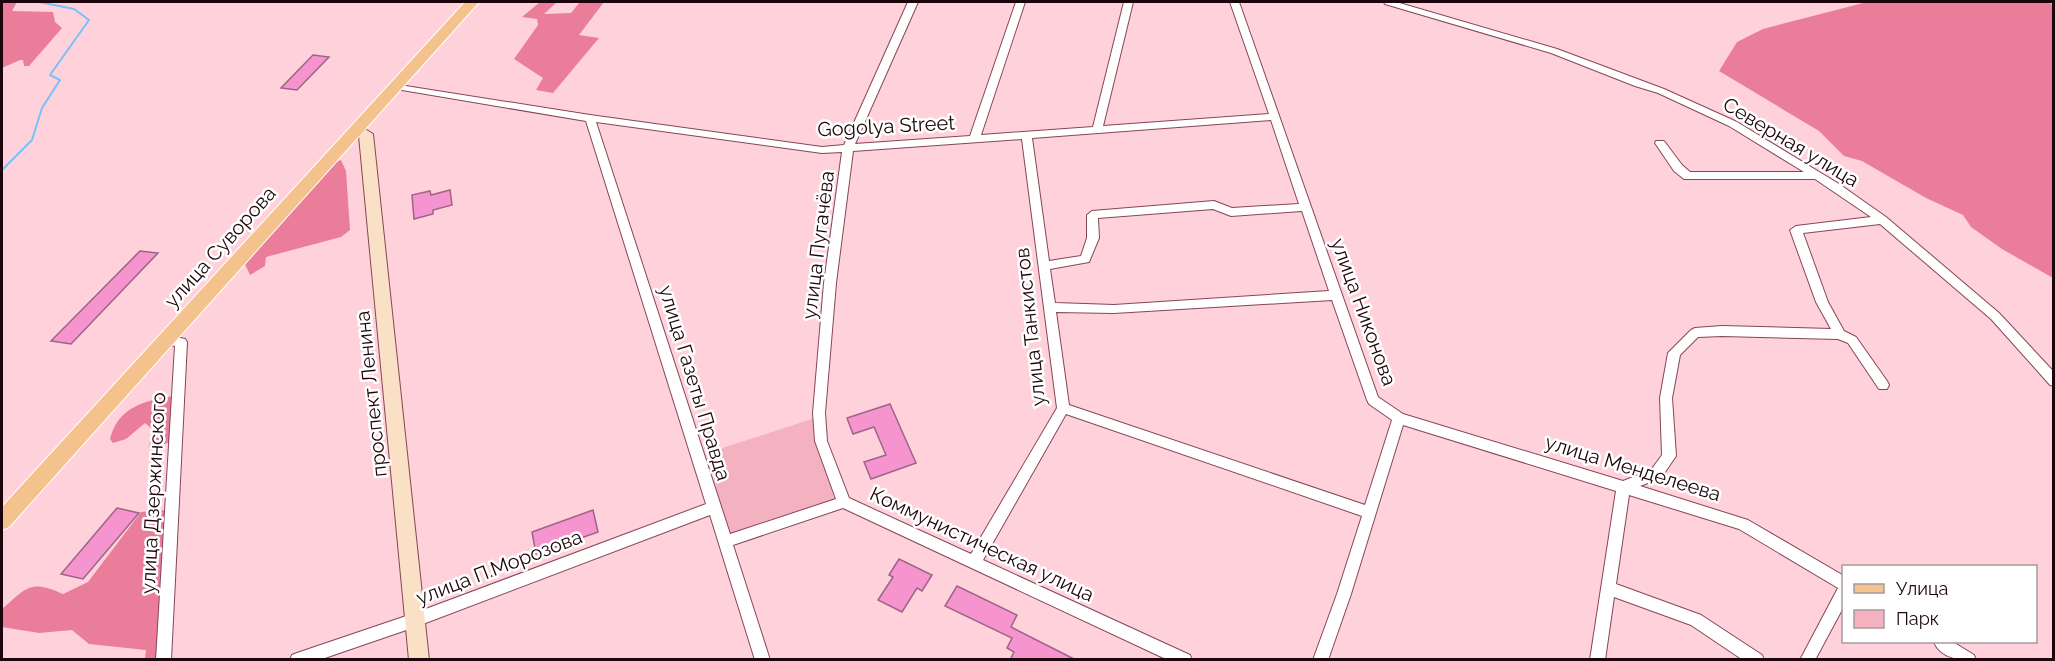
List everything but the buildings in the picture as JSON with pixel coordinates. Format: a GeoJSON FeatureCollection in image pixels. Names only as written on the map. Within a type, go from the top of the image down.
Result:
{"type":"FeatureCollection","features":[{"type":"Feature","properties":{"kind":"main road","name":"улица Суворова"},"geometry":{"type":"LineString","coordinates":[[2,521],[472,2]]}},
{"type":"Feature","properties":{"kind":"main road","name":"проспект Ленина"},"geometry":{"type":"LineString","coordinates":[[357,129],[366,134],[419,660]]}},
{"type":"Feature","properties":{"kind":"street","name":"улица Пугачёва"},"geometry":{"type":"LineString","coordinates":[[844,502],[821,441],[819,413],[830,283],[848,148],[913,2]]}},
{"type":"Feature","properties":{"kind":"street"},"geometry":{"type":"LineString","coordinates":[[974,140],[1020,2]]}},
{"type":"Feature","properties":{"kind":"street"},"geometry":{"type":"LineString","coordinates":[[1097,131],[1128,2]]}},
{"type":"Feature","properties":{"kind":"street","name":"улица Никонова"},"geometry":{"type":"LineString","coordinates":[[1235,2],[1374,400],[1399,418]]}},
{"type":"Feature","properties":{"kind":"street","name":"Северная улица"},"geometry":{"type":"LineString","coordinates":[[1388,2],[1554,51],[1661,91],[1733,124],[1835,187],[1882,220],[1995,316],[2054,381]]}},
{"type":"Feature","properties":{"kind":"street","name":"Gogolya Street"},"geometry":{"type":"LineString","coordinates":[[396,86],[590,118],[822,150],[1274,117]]}},
{"type":"Feature","properties":{"kind":"street","name":"улица Газеты Правда"},"geometry":{"type":"LineString","coordinates":[[590,118],[763,660]]}},
{"type":"Feature","properties":{"kind":"street","name":"улица Танкистов"},"geometry":{"type":"LineString","coordinates":[[974,563],[1063,408],[1027,136]]}},
{"type":"Feature","properties":{"kind":"street"},"geometry":{"type":"LineString","coordinates":[[1660,143],[1678,168],[1688,176],[1815,176]]}},
{"type":"Feature","properties":{"kind":"street"},"geometry":{"type":"LineString","coordinates":[[1044,266],[1085,259],[1093,238],[1092,215],[1214,205],[1231,212],[1306,207]]}},
{"type":"Feature","properties":{"kind":"street"},"geometry":{"type":"LineString","coordinates":[[1840,334],[1822,302],[1796,230],[1882,220]]}},
{"type":"Feature","properties":{"kind":"street"},"geometry":{"type":"LineString","coordinates":[[1049,307],[1114,309],[1337,295]]}},
{"type":"Feature","properties":{"kind":"street"},"geometry":{"type":"LineString","coordinates":[[1597,660],[1623,487],[1656,474],[1669,456],[1666,398],[1674,352],[1695,333],[1722,331],[1840,334],[1852,340],[1883,385]]}},
{"type":"Feature","properties":{"kind":"street","name":"улица Дзержинского"},"geometry":{"type":"LineString","coordinates":[[162,660],[181,342],[167,340]]}},
{"type":"Feature","properties":{"kind":"street"},"geometry":{"type":"LineString","coordinates":[[1063,408],[1368,512]]}},
{"type":"Feature","properties":{"kind":"street"},"geometry":{"type":"LineString","coordinates":[[1320,660],[1344,594],[1399,418]]}},
{"type":"Feature","properties":{"kind":"street","name":"улица Менделеева"},"geometry":{"type":"LineString","coordinates":[[1399,418],[1743,524],[1842,583]]}},
{"type":"Feature","properties":{"kind":"street","name":"Коммунистическая улица"},"geometry":{"type":"LineString","coordinates":[[725,542],[844,502],[1185,660]]}},
{"type":"Feature","properties":{"kind":"street","name":"улица П.Морозова"},"geometry":{"type":"LineString","coordinates":[[297,660],[415,620],[714,507]]}},
{"type":"Feature","properties":{"kind":"street"},"geometry":{"type":"LineString","coordinates":[[1608,588],[1696,620],[1757,660]]}},
{"type":"Feature","properties":{"kind":"street"},"geometry":{"type":"LineString","coordinates":[[1807,660],[1842,595]]}},
{"type":"Feature","properties":{"kind":"street"},"geometry":{"type":"LineString","coordinates":[[1943,643],[1969,660]]}},
{"type":"Feature","properties":{"kind":"green space"},"geometry":{"type":"Polygon","coordinates":[[[815,418],[815,439],[835,500],[729,536],[707,453],[815,418]]]}},
{"type":"Feature","properties":{"kind":"shaded area"},"geometry":{"type":"Polygon","coordinates":[[[2,2],[17,2],[12,11],[53,12],[55,22],[62,28],[29,66],[24,66],[23,60],[20,60],[2,68],[2,2]]]}},
{"type":"Feature","properties":{"kind":"shaded area"},"geometry":{"type":"Polygon","coordinates":[[[540,2],[557,2],[544,14],[571,13],[580,2],[604,2],[579,35],[599,38],[553,93],[536,90],[543,78],[514,59],[538,25],[537,19],[522,17],[540,2]]]}},
{"type":"Feature","properties":{"kind":"shaded area"},"geometry":{"type":"Polygon","coordinates":[[[1867,2],[2048,2],[2053,5],[2053,278],[2002,249],[1971,227],[1963,215],[1926,198],[1862,161],[1844,156],[1819,131],[1719,71],[1737,42],[1763,29],[1867,2]]]}},
{"type":"Feature","properties":{"kind":"shaded area"},"geometry":{"type":"Polygon","coordinates":[[[341,160],[346,171],[350,230],[341,237],[266,257],[265,266],[250,275],[245,264],[334,163],[341,160]]]}},
{"type":"Feature","properties":{"kind":"shaded area"},"geometry":{"type":"Polygon","coordinates":[[[173,396],[169,442],[157,448],[149,448],[152,429],[145,423],[126,439],[113,443],[110,439],[119,419],[134,407],[152,400],[173,396]]]}},
{"type":"Feature","properties":{"kind":"shaded area"},"geometry":{"type":"Polygon","coordinates":[[[167,510],[157,659],[145,659],[146,650],[89,644],[72,630],[39,633],[2,627],[2,609],[23,591],[43,587],[63,594],[88,582],[141,512],[167,510]]]}},
{"type":"Feature","properties":{"kind":"waterway"},"geometry":{"type":"LineString","coordinates":[[2,170],[32,140],[42,108],[60,80],[50,75],[89,20],[74,9],[39,2]]}}]}
